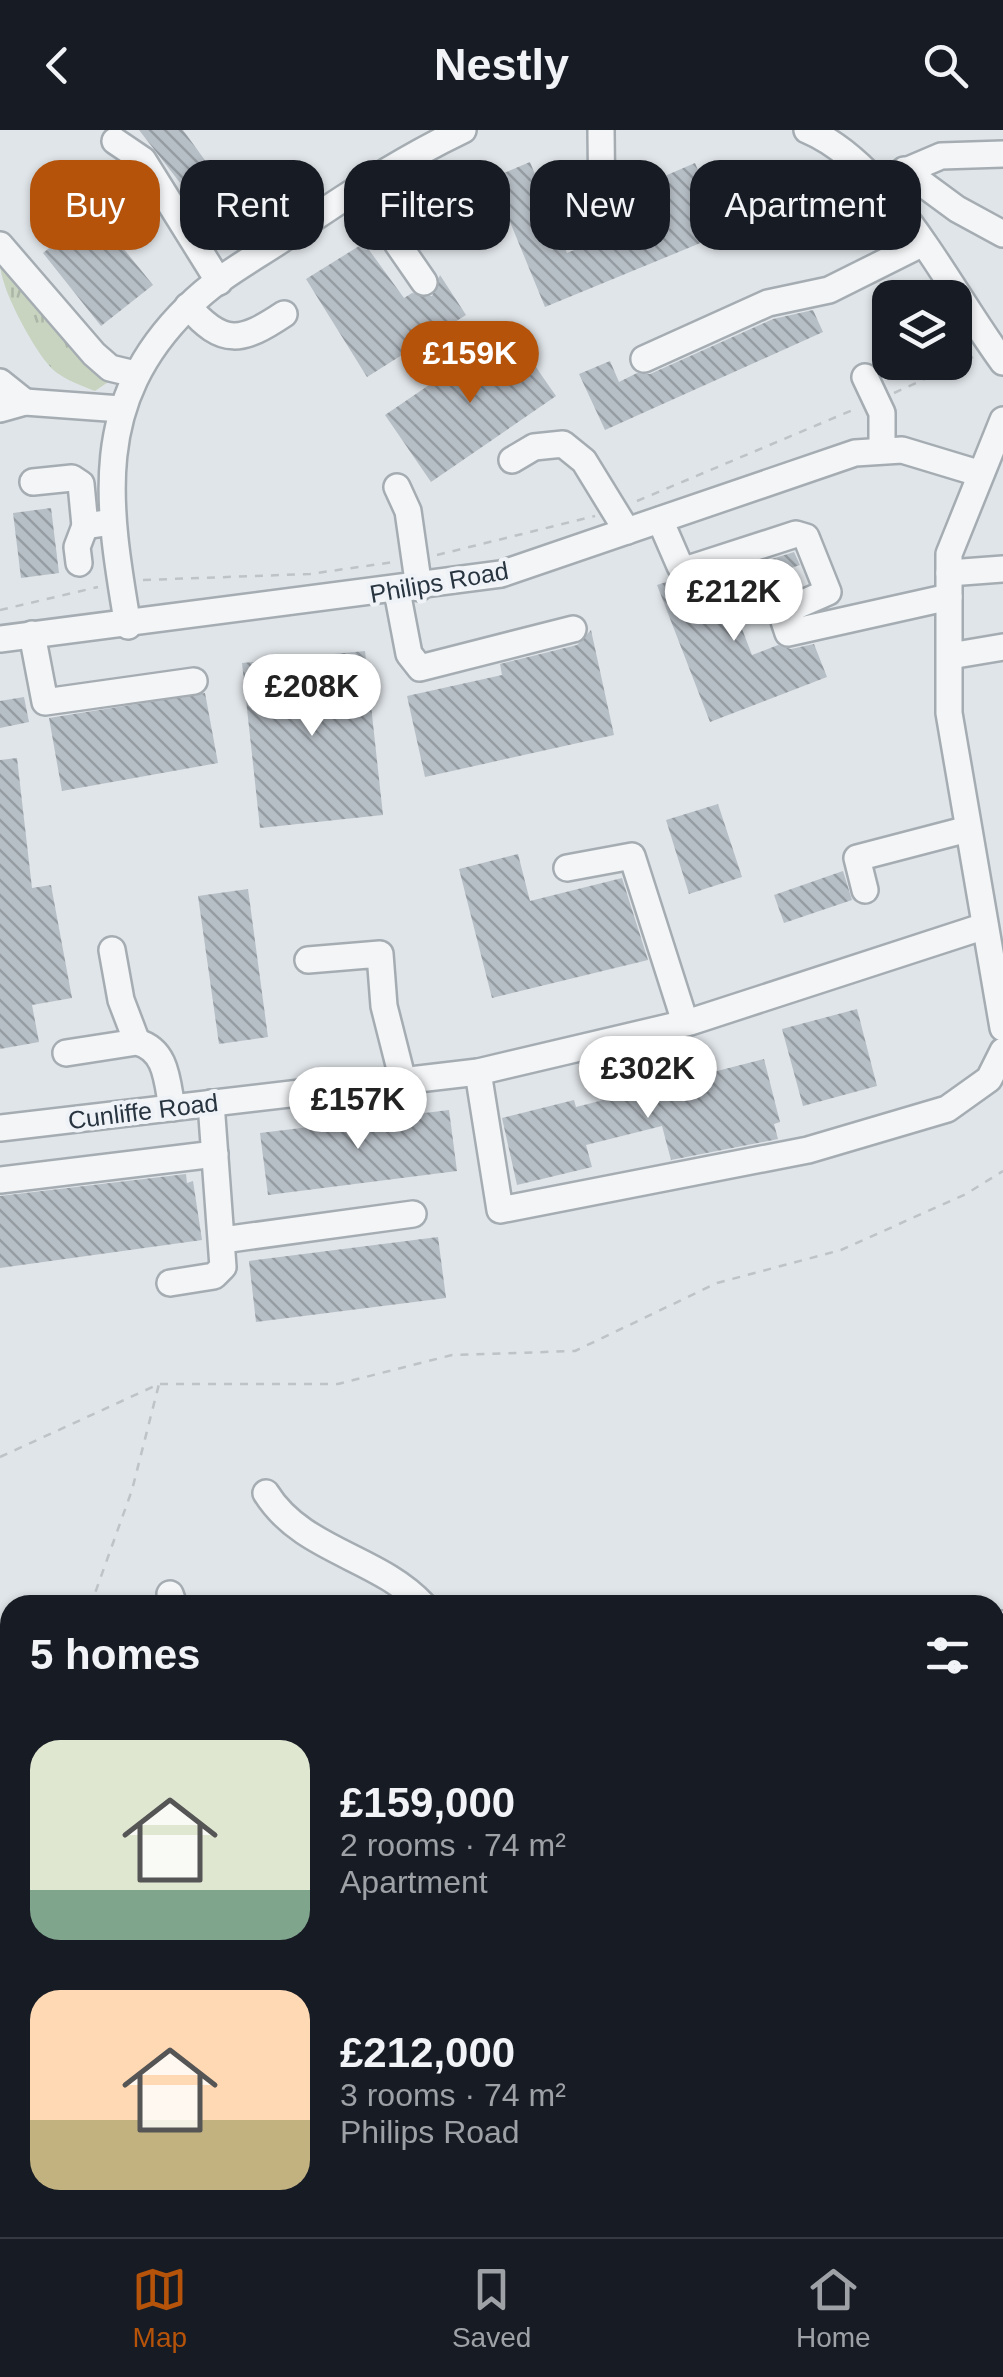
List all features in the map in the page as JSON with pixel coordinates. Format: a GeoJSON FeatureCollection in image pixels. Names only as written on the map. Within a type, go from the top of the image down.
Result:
{"type":"FeatureCollection","features":[{"type":"Feature","properties":{"kind":"street"},"geometry":{"type":"LineString","coordinates":[[402,160],[462,130]]}},
{"type":"Feature","properties":{"kind":"street"},"geometry":{"type":"LineString","coordinates":[[601,130],[601,160]]}},
{"type":"Feature","properties":{"kind":"street"},"geometry":{"type":"LineString","coordinates":[[808,130],[865,160]]}},
{"type":"Feature","properties":{"kind":"street"},"geometry":{"type":"LineString","coordinates":[[115,142],[144,160],[219,282]]}},
{"type":"Feature","properties":{"kind":"street"},"geometry":{"type":"LineString","coordinates":[[921,164],[941,156],[1003,154]]}},
{"type":"Feature","properties":{"kind":"street"},"geometry":{"type":"LineString","coordinates":[[921,191],[1003,234]]}},
{"type":"Feature","properties":{"kind":"street"},"geometry":{"type":"LineString","coordinates":[[128,626],[112,522],[110,462],[121,409],[135,374],[150,347],[188,306],[344,199]]}},
{"type":"Feature","properties":{"kind":"street"},"geometry":{"type":"LineString","coordinates":[[921,244],[991,358]]}},
{"type":"Feature","properties":{"kind":"street"},"geometry":{"type":"LineString","coordinates":[[0,245],[94,354],[110,368],[135,374]]}},
{"type":"Feature","properties":{"kind":"street"},"geometry":{"type":"LineString","coordinates":[[402,250],[424,282]]}},
{"type":"Feature","properties":{"kind":"street"},"geometry":{"type":"LineString","coordinates":[[644,359],[768,303],[829,290],[909,250]]}},
{"type":"Feature","properties":{"kind":"street"},"geometry":{"type":"LineString","coordinates":[[188,306],[204,325],[229,336],[255,333],[284,314]]}},
{"type":"Feature","properties":{"kind":"street"},"geometry":{"type":"LineString","coordinates":[[865,377],[884,420],[882,450]]}},
{"type":"Feature","properties":{"kind":"street"},"geometry":{"type":"LineString","coordinates":[[0,382],[26,402]]}},
{"type":"Feature","properties":{"kind":"street"},"geometry":{"type":"LineString","coordinates":[[0,409],[26,402],[121,409]]}},
{"type":"Feature","properties":{"kind":"street"},"geometry":{"type":"LineString","coordinates":[[1003,420],[978,472],[949,554],[949,714],[1003,1028]]}},
{"type":"Feature","properties":{"kind":"street"},"geometry":{"type":"LineString","coordinates":[[512,460],[534,447],[563,444],[584,460],[627,531]]}},
{"type":"Feature","properties":{"kind":"street","name":"Philips Road"},"geometry":{"type":"LineString","coordinates":[[0,638],[128,626],[500,574],[855,453],[882,450],[939,458],[978,472]]}},
{"type":"Feature","properties":{"kind":"street"},"geometry":{"type":"LineString","coordinates":[[33,482],[72,478],[80,484],[85,526],[77,547],[79,563]]}},
{"type":"Feature","properties":{"kind":"street"},"geometry":{"type":"LineString","coordinates":[[396,487],[408,510],[410,654],[420,668],[572,629]]}},
{"type":"Feature","properties":{"kind":"street"},"geometry":{"type":"LineString","coordinates":[[660,520],[680,566],[688,569],[796,534],[806,537],[828,592],[787,610],[784,621],[788,632],[1003,568]]}},
{"type":"Feature","properties":{"kind":"street"},"geometry":{"type":"LineString","coordinates":[[85,526],[112,522]]}},
{"type":"Feature","properties":{"kind":"street"},"geometry":{"type":"LineString","coordinates":[[32,634],[45,702],[194,681]]}},
{"type":"Feature","properties":{"kind":"street"},"geometry":{"type":"LineString","coordinates":[[950,656],[1003,647]]}},
{"type":"Feature","properties":{"kind":"street"},"geometry":{"type":"LineString","coordinates":[[865,890],[858,858],[968,829]]}},
{"type":"Feature","properties":{"kind":"street"},"geometry":{"type":"LineString","coordinates":[[567,868],[632,856],[685,1022]]}},
{"type":"Feature","properties":{"kind":"street","name":"Cunliffe Road"},"geometry":{"type":"LineString","coordinates":[[0,1128],[478,1072],[685,1022],[984,926]]}},
{"type":"Feature","properties":{"kind":"street"},"geometry":{"type":"LineString","coordinates":[[112,950],[122,1000],[137,1042]]}},
{"type":"Feature","properties":{"kind":"street"},"geometry":{"type":"LineString","coordinates":[[308,960],[380,954],[384,1006],[403,1081]]}},
{"type":"Feature","properties":{"kind":"street"},"geometry":{"type":"LineString","coordinates":[[66,1053],[137,1042],[159,1054],[172,1108]]}},
{"type":"Feature","properties":{"kind":"street"},"geometry":{"type":"LineString","coordinates":[[478,1072],[500,1210],[808,1150],[947,1109],[989,1079],[1003,1051]]}},
{"type":"Feature","properties":{"kind":"street"},"geometry":{"type":"LineString","coordinates":[[170,1283],[214,1276],[222,1267],[211,1103]]}},
{"type":"Feature","properties":{"kind":"street"},"geometry":{"type":"LineString","coordinates":[[0,1180],[215,1154]]}},
{"type":"Feature","properties":{"kind":"street"},"geometry":{"type":"LineString","coordinates":[[223,1240],[413,1214]]}},
{"type":"Feature","properties":{"kind":"street"},"geometry":{"type":"LineString","coordinates":[[266,1493],[278,1513],[297,1527],[411,1595]]}},
{"type":"Feature","properties":{"kind":"path"},"geometry":{"type":"LineString","coordinates":[[888,395],[991,358]]}},
{"type":"Feature","properties":{"kind":"path"},"geometry":{"type":"LineString","coordinates":[[634,502],[866,404]]}},
{"type":"Feature","properties":{"kind":"path"},"geometry":{"type":"LineString","coordinates":[[422,558],[606,513]]}},
{"type":"Feature","properties":{"kind":"path"},"geometry":{"type":"LineString","coordinates":[[133,580],[291,576],[406,561]]}},
{"type":"Feature","properties":{"kind":"path"},"geometry":{"type":"LineString","coordinates":[[0,610],[109,584]]}},
{"type":"Feature","properties":{"kind":"path"},"geometry":{"type":"LineString","coordinates":[[0,1457],[159,1384],[338,1384],[452,1354],[576,1351],[717,1283],[840,1250],[966,1194],[1003,1171]]}},
{"type":"Feature","properties":{"kind":"path"},"geometry":{"type":"LineString","coordinates":[[94,1595],[132,1490],[159,1384]]}},
{"type":"Feature","properties":{"kind":"green space"},"geometry":{"type":"Polygon","coordinates":[[[0,263],[88,367],[114,378],[95,391],[52,368],[17,314],[0,263]]]}},
{"type":"Feature","properties":{"kind":"building"},"geometry":{"type":"Polygon","coordinates":[[[139,130],[183,130],[205,160],[180,160],[180,183],[139,130]]]}},
{"type":"Feature","properties":{"kind":"building"},"geometry":{"type":"Polygon","coordinates":[[[530,162],[530,250],[670,250],[670,174],[690,165],[690,247],[545,307],[510,222],[510,170],[530,162]]]}},
{"type":"Feature","properties":{"kind":"building"},"geometry":{"type":"Polygon","coordinates":[[[125,250],[153,285],[101,326],[43,253],[125,250]]]}},
{"type":"Feature","properties":{"kind":"building"},"geometry":{"type":"Polygon","coordinates":[[[353,250],[369,250],[404,298],[412,293],[432,296],[440,275],[466,315],[367,377],[306,279],[353,250]]]}},
{"type":"Feature","properties":{"kind":"building"},"geometry":{"type":"Polygon","coordinates":[[[813,310],[823,332],[605,430],[579,374],[610,361],[619,382],[637,373],[650,374],[773,319],[813,310]]]}},
{"type":"Feature","properties":{"kind":"building"},"geometry":{"type":"Polygon","coordinates":[[[510,330],[556,396],[431,482],[385,415],[510,330]]]}},
{"type":"Feature","properties":{"kind":"building"},"geometry":{"type":"Polygon","coordinates":[[[51,508],[59,573],[21,578],[13,513],[51,508]]]}},
{"type":"Feature","properties":{"kind":"building"},"geometry":{"type":"Polygon","coordinates":[[[794,552],[800,565],[727,590],[752,655],[778,645],[791,649],[814,644],[827,677],[710,722],[657,585],[672,580],[693,584],[794,552]]]}},
{"type":"Feature","properties":{"kind":"building"},"geometry":{"type":"Polygon","coordinates":[[[591,630],[614,735],[425,777],[407,696],[502,675],[500,664],[577,645],[591,630]]]}},
{"type":"Feature","properties":{"kind":"building"},"geometry":{"type":"Polygon","coordinates":[[[365,651],[383,815],[260,828],[242,663],[365,651]]]}},
{"type":"Feature","properties":{"kind":"building"},"geometry":{"type":"Polygon","coordinates":[[[205,693],[218,763],[62,791],[49,718],[205,693]]]}},
{"type":"Feature","properties":{"kind":"building"},"geometry":{"type":"Polygon","coordinates":[[[24,697],[29,722],[0,728],[0,701],[24,697]]]}},
{"type":"Feature","properties":{"kind":"building"},"geometry":{"type":"Polygon","coordinates":[[[17,758],[32,888],[51,885],[72,998],[32,1005],[39,1042],[0,1049],[0,760],[17,758]]]}},
{"type":"Feature","properties":{"kind":"building"},"geometry":{"type":"Polygon","coordinates":[[[718,804],[742,877],[689,894],[666,820],[718,804]]]}},
{"type":"Feature","properties":{"kind":"building"},"geometry":{"type":"Polygon","coordinates":[[[518,854],[530,901],[622,878],[648,960],[492,998],[459,869],[518,854]]]}},
{"type":"Feature","properties":{"kind":"building"},"geometry":{"type":"Polygon","coordinates":[[[843,871],[852,900],[784,923],[774,895],[843,871]]]}},
{"type":"Feature","properties":{"kind":"building"},"geometry":{"type":"Polygon","coordinates":[[[248,889],[268,1037],[219,1044],[198,896],[248,889]]]}},
{"type":"Feature","properties":{"kind":"building"},"geometry":{"type":"Polygon","coordinates":[[[857,1009],[877,1086],[803,1106],[782,1029],[857,1009]]]}},
{"type":"Feature","properties":{"kind":"building"},"geometry":{"type":"Polygon","coordinates":[[[764,1059],[780,1122],[774,1124],[778,1139],[671,1160],[662,1126],[586,1145],[592,1167],[517,1185],[502,1118],[574,1100],[576,1107],[764,1059]]]}},
{"type":"Feature","properties":{"kind":"building"},"geometry":{"type":"Polygon","coordinates":[[[449,1110],[457,1171],[268,1195],[260,1133],[449,1110]]]}},
{"type":"Feature","properties":{"kind":"building"},"geometry":{"type":"Polygon","coordinates":[[[186,1174],[187,1183],[193,1181],[202,1240],[0,1268],[0,1196],[186,1174]]]}},
{"type":"Feature","properties":{"kind":"building"},"geometry":{"type":"Polygon","coordinates":[[[438,1237],[446,1298],[256,1322],[249,1261],[438,1237]]]}}]}
